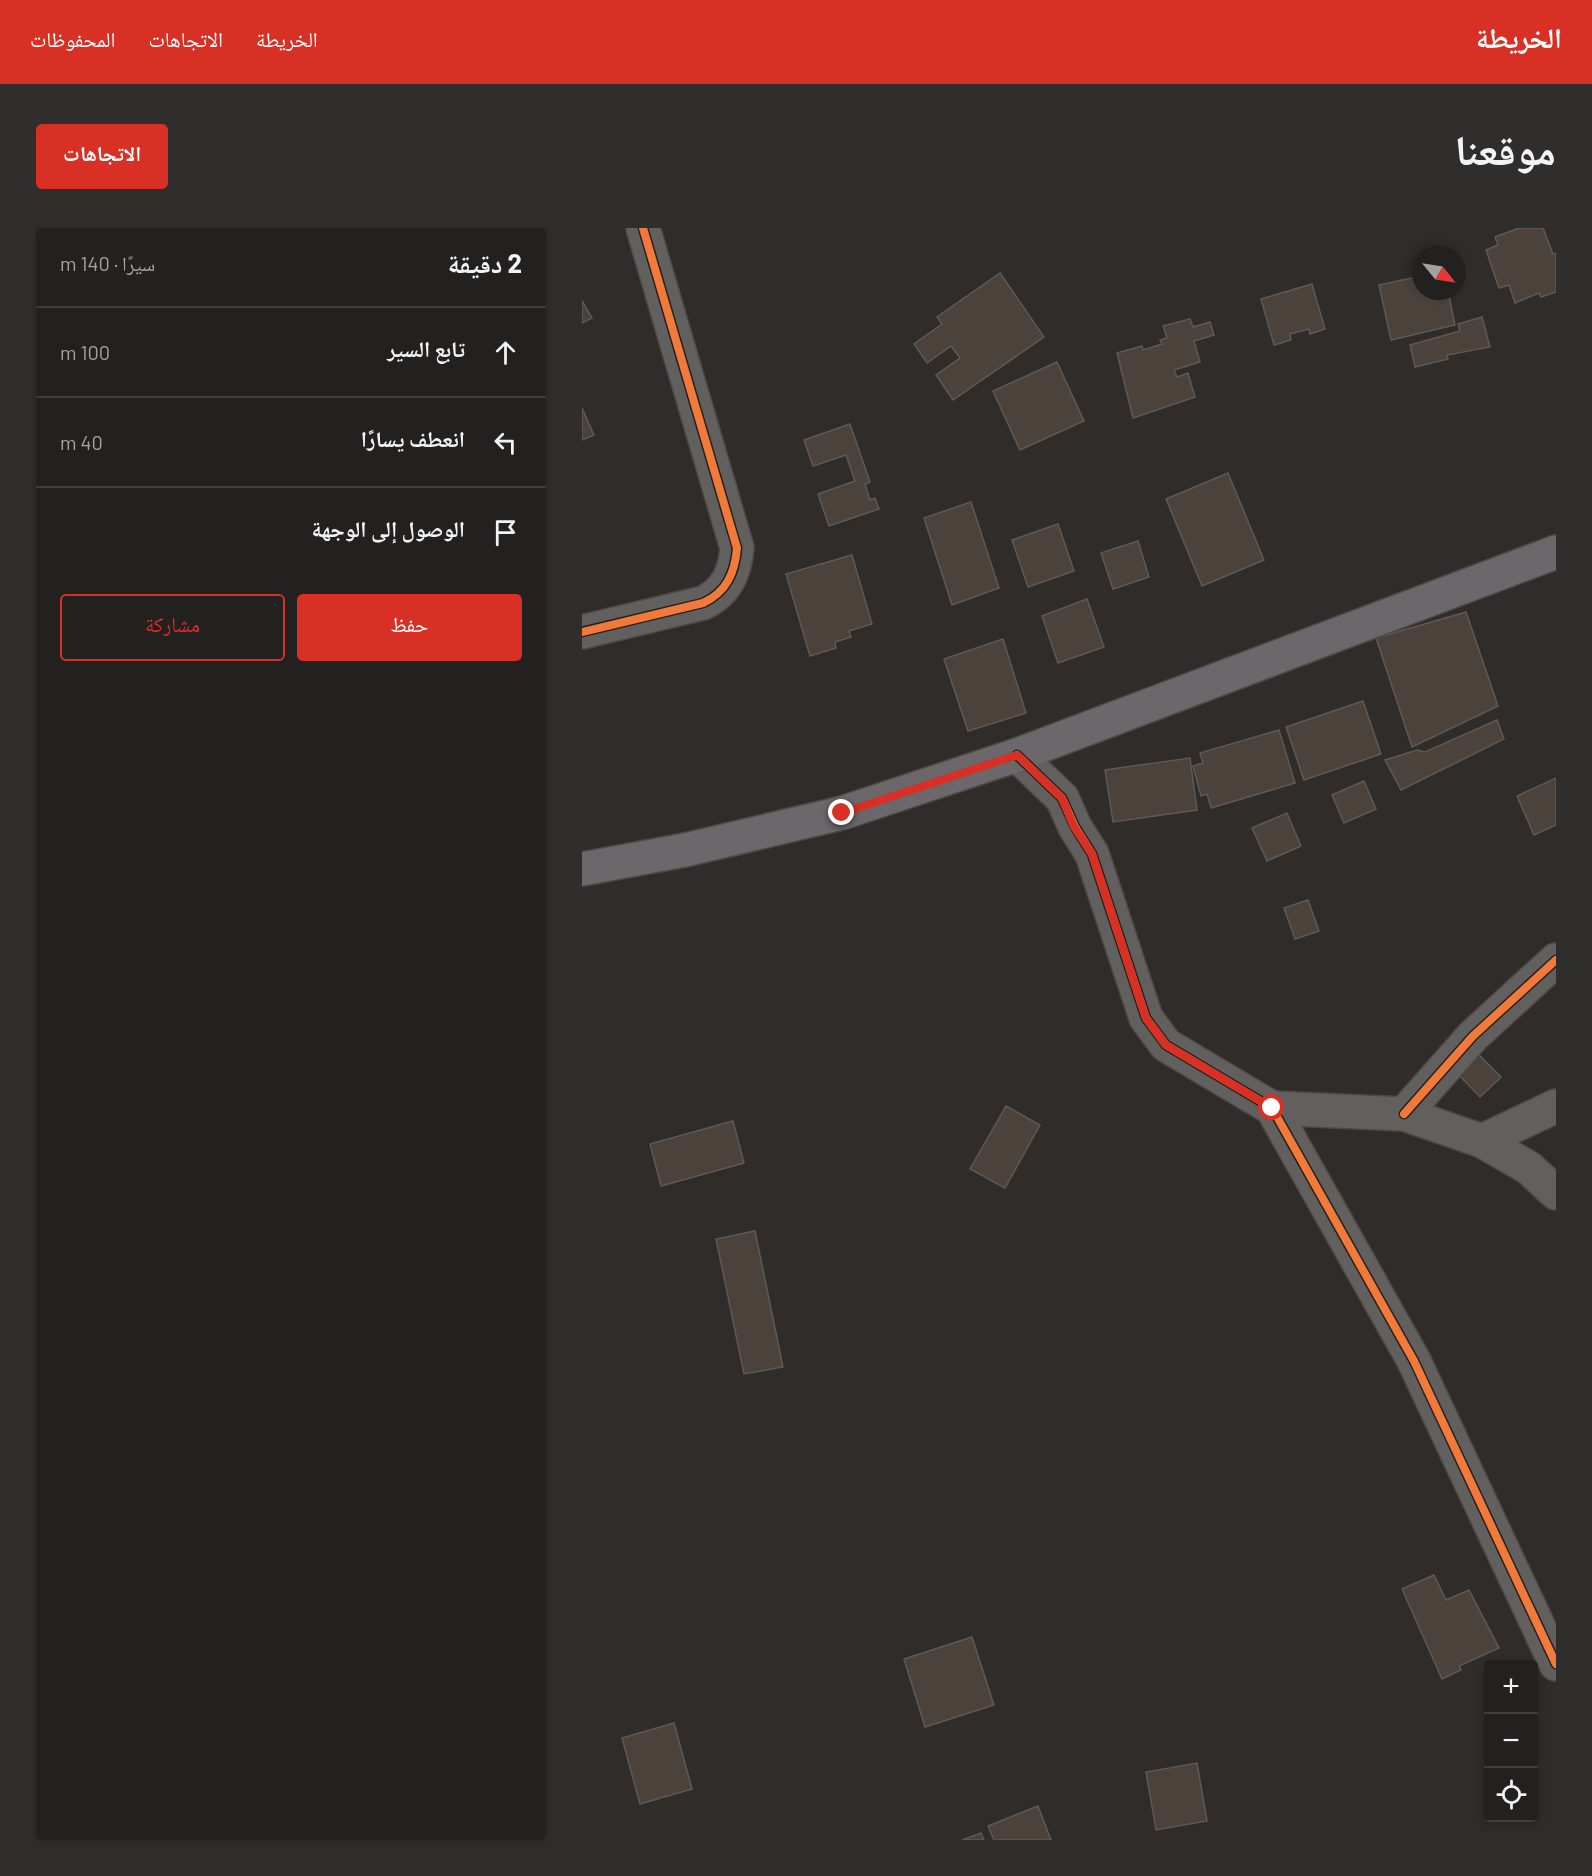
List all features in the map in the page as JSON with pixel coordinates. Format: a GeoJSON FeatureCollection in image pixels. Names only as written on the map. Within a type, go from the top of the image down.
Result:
{"type":"FeatureCollection","features":[{"type":"Feature","properties":{"kind":"main road"},"geometry":{"type":"LineString","coordinates":[[582,868],[685,850],[842,813],[1017,755],[1556,552]]}},
{"type":"Feature","properties":{"kind":"street"},"geometry":{"type":"LineString","coordinates":[[582,632],[710,600],[727,584],[736,562],[737,548],[731,526],[643,228]]}},
{"type":"Feature","properties":{"kind":"street"},"geometry":{"type":"LineString","coordinates":[[1017,755],[1062,798],[1074,827],[1092,854],[1146,1018],[1166,1045],[1272,1108],[1404,1114],[1482,1141],[1529,1168],[1556,1193]]}},
{"type":"Feature","properties":{"kind":"street"},"geometry":{"type":"LineString","coordinates":[[1404,1114],[1473,1036],[1556,960]]}},
{"type":"Feature","properties":{"kind":"street"},"geometry":{"type":"LineString","coordinates":[[1482,1141],[1556,1106]]}},
{"type":"Feature","properties":{"kind":"street"},"geometry":{"type":"LineString","coordinates":[[1272,1108],[1414,1361],[1556,1664]]}},
{"type":"Feature","properties":{"kind":"building"},"geometry":{"type":"Polygon","coordinates":[[[1519,228],[1543,228],[1553,254],[1556,253],[1556,292],[1541,297],[1539,293],[1515,303],[1509,285],[1499,288],[1486,250],[1498,245],[1495,237],[1519,228]]]}},
{"type":"Feature","properties":{"kind":"building"},"geometry":{"type":"Polygon","coordinates":[[[1000,273],[1044,337],[953,400],[936,375],[960,358],[951,346],[927,363],[914,344],[942,324],[937,317],[1000,273]]]}},
{"type":"Feature","properties":{"kind":"building"},"geometry":{"type":"Polygon","coordinates":[[[1412,278],[1412,300],[1450,300],[1455,325],[1391,340],[1379,285],[1412,278]]]}},
{"type":"Feature","properties":{"kind":"building"},"geometry":{"type":"Polygon","coordinates":[[[1312,284],[1325,329],[1310,334],[1309,329],[1290,334],[1291,340],[1274,345],[1261,299],[1312,284]]]}},
{"type":"Feature","properties":{"kind":"building"},"geometry":{"type":"Polygon","coordinates":[[[582,301],[592,318],[582,323],[582,301]]]}},
{"type":"Feature","properties":{"kind":"building"},"geometry":{"type":"Polygon","coordinates":[[[1482,317],[1490,347],[1447,355],[1448,359],[1415,367],[1410,345],[1460,331],[1458,324],[1482,317]]]}},
{"type":"Feature","properties":{"kind":"building"},"geometry":{"type":"Polygon","coordinates":[[[1190,319],[1193,327],[1210,322],[1214,335],[1194,341],[1200,362],[1174,370],[1177,377],[1188,373],[1195,397],[1133,418],[1117,353],[1142,346],[1143,350],[1162,344],[1160,340],[1167,338],[1163,326],[1190,319]]]}},
{"type":"Feature","properties":{"kind":"building"},"geometry":{"type":"Polygon","coordinates":[[[1057,362],[1084,421],[1020,450],[993,391],[1057,362]]]}},
{"type":"Feature","properties":{"kind":"building"},"geometry":{"type":"Polygon","coordinates":[[[582,408],[594,435],[582,440],[582,408]]]}},
{"type":"Feature","properties":{"kind":"building"},"geometry":{"type":"Polygon","coordinates":[[[850,424],[870,482],[865,484],[870,500],[875,498],[879,509],[829,526],[818,494],[855,481],[846,455],[813,466],[804,440],[850,424]]]}},
{"type":"Feature","properties":{"kind":"building"},"geometry":{"type":"Polygon","coordinates":[[[1228,473],[1264,560],[1202,586],[1166,499],[1228,473]]]}},
{"type":"Feature","properties":{"kind":"building"},"geometry":{"type":"Polygon","coordinates":[[[971,502],[999,588],[952,605],[924,518],[971,502]]]}},
{"type":"Feature","properties":{"kind":"building"},"geometry":{"type":"Polygon","coordinates":[[[1058,524],[1074,571],[1028,587],[1012,540],[1058,524]]]}},
{"type":"Feature","properties":{"kind":"building"},"geometry":{"type":"Polygon","coordinates":[[[1138,541],[1149,577],[1113,589],[1101,553],[1138,541]]]}},
{"type":"Feature","properties":{"kind":"building"},"geometry":{"type":"Polygon","coordinates":[[[852,555],[872,624],[849,631],[851,637],[835,642],[836,648],[810,656],[786,574],[852,555]]]}},
{"type":"Feature","properties":{"kind":"building"},"geometry":{"type":"Polygon","coordinates":[[[1087,599],[1104,647],[1058,663],[1042,616],[1087,599]]]}},
{"type":"Feature","properties":{"kind":"building"},"geometry":{"type":"Polygon","coordinates":[[[1466,612],[1498,706],[1412,747],[1376,638],[1466,612]]]}},
{"type":"Feature","properties":{"kind":"building"},"geometry":{"type":"Polygon","coordinates":[[[1003,639],[1026,713],[968,731],[944,659],[1003,639]]]}},
{"type":"Feature","properties":{"kind":"building"},"geometry":{"type":"Polygon","coordinates":[[[1363,701],[1381,754],[1304,780],[1286,727],[1363,701]]]}},
{"type":"Feature","properties":{"kind":"building"},"geometry":{"type":"Polygon","coordinates":[[[1497,720],[1504,739],[1401,790],[1385,760],[1417,750],[1425,752],[1497,720]]]}},
{"type":"Feature","properties":{"kind":"building"},"geometry":{"type":"Polygon","coordinates":[[[1279,730],[1295,783],[1211,808],[1207,794],[1201,796],[1193,766],[1203,763],[1200,753],[1279,730]]]}},
{"type":"Feature","properties":{"kind":"building"},"geometry":{"type":"Polygon","coordinates":[[[1190,758],[1197,810],[1113,822],[1105,770],[1190,758]]]}},
{"type":"Feature","properties":{"kind":"building"},"geometry":{"type":"Polygon","coordinates":[[[1556,778],[1556,825],[1534,835],[1517,796],[1556,778]]]}},
{"type":"Feature","properties":{"kind":"building"},"geometry":{"type":"Polygon","coordinates":[[[1364,781],[1376,809],[1344,823],[1332,795],[1364,781]]]}},
{"type":"Feature","properties":{"kind":"building"},"geometry":{"type":"Polygon","coordinates":[[[1287,813],[1301,846],[1267,861],[1252,828],[1287,813]]]}},
{"type":"Feature","properties":{"kind":"building"},"geometry":{"type":"Polygon","coordinates":[[[1308,900],[1319,931],[1295,939],[1284,908],[1308,900]]]}},
{"type":"Feature","properties":{"kind":"building"},"geometry":{"type":"Polygon","coordinates":[[[1473,1049],[1501,1077],[1480,1097],[1453,1069],[1473,1049]]]}},
{"type":"Feature","properties":{"kind":"building"},"geometry":{"type":"Polygon","coordinates":[[[1006,1106],[1040,1125],[1005,1188],[970,1169],[1006,1106]]]}},
{"type":"Feature","properties":{"kind":"building"},"geometry":{"type":"Polygon","coordinates":[[[733,1121],[744,1163],[661,1186],[650,1144],[733,1121]]]}},
{"type":"Feature","properties":{"kind":"building"},"geometry":{"type":"Polygon","coordinates":[[[755,1231],[783,1367],[744,1374],[716,1239],[755,1231]]]}},
{"type":"Feature","properties":{"kind":"building"},"geometry":{"type":"Polygon","coordinates":[[[1434,1575],[1446,1600],[1469,1590],[1499,1648],[1459,1666],[1461,1670],[1442,1679],[1402,1589],[1434,1575]]]}},
{"type":"Feature","properties":{"kind":"building"},"geometry":{"type":"Polygon","coordinates":[[[972,1637],[994,1705],[925,1727],[904,1659],[972,1637]]]}},
{"type":"Feature","properties":{"kind":"building"},"geometry":{"type":"Polygon","coordinates":[[[674,1723],[692,1789],[640,1804],[622,1738],[674,1723]]]}},
{"type":"Feature","properties":{"kind":"building"},"geometry":{"type":"Polygon","coordinates":[[[1197,1763],[1207,1821],[1156,1830],[1146,1772],[1197,1763]]]}},
{"type":"Feature","properties":{"kind":"building"},"geometry":{"type":"Polygon","coordinates":[[[1038,1806],[1051,1840],[994,1840],[988,1826],[1038,1806]]]}},
{"type":"Feature","properties":{"kind":"building"},"geometry":{"type":"Polygon","coordinates":[[[981,1833],[984,1840],[962,1840],[981,1833]]]}},
{"type":"Feature","properties":{"kind":"cycle path"},"geometry":{"type":"LineString","coordinates":[[582,632],[703,603],[724,587],[732,573],[736,557],[737,548],[643,228]]}},
{"type":"Feature","properties":{"kind":"cycle path"},"geometry":{"type":"LineString","coordinates":[[1017,755],[1062,798],[1075,827],[1092,854],[1146,1018],[1166,1045],[1272,1108],[1414,1361],[1556,1664]]}},
{"type":"Feature","properties":{"kind":"cycle path"},"geometry":{"type":"LineString","coordinates":[[1404,1114],[1473,1036],[1556,960]]}},
{"type":"Feature","properties":{"kind":"route"},"geometry":{"type":"LineString","coordinates":[[842,813],[1017,755],[1062,798],[1074,827],[1092,854],[1146,1018],[1166,1045],[1272,1108]]}}]}
